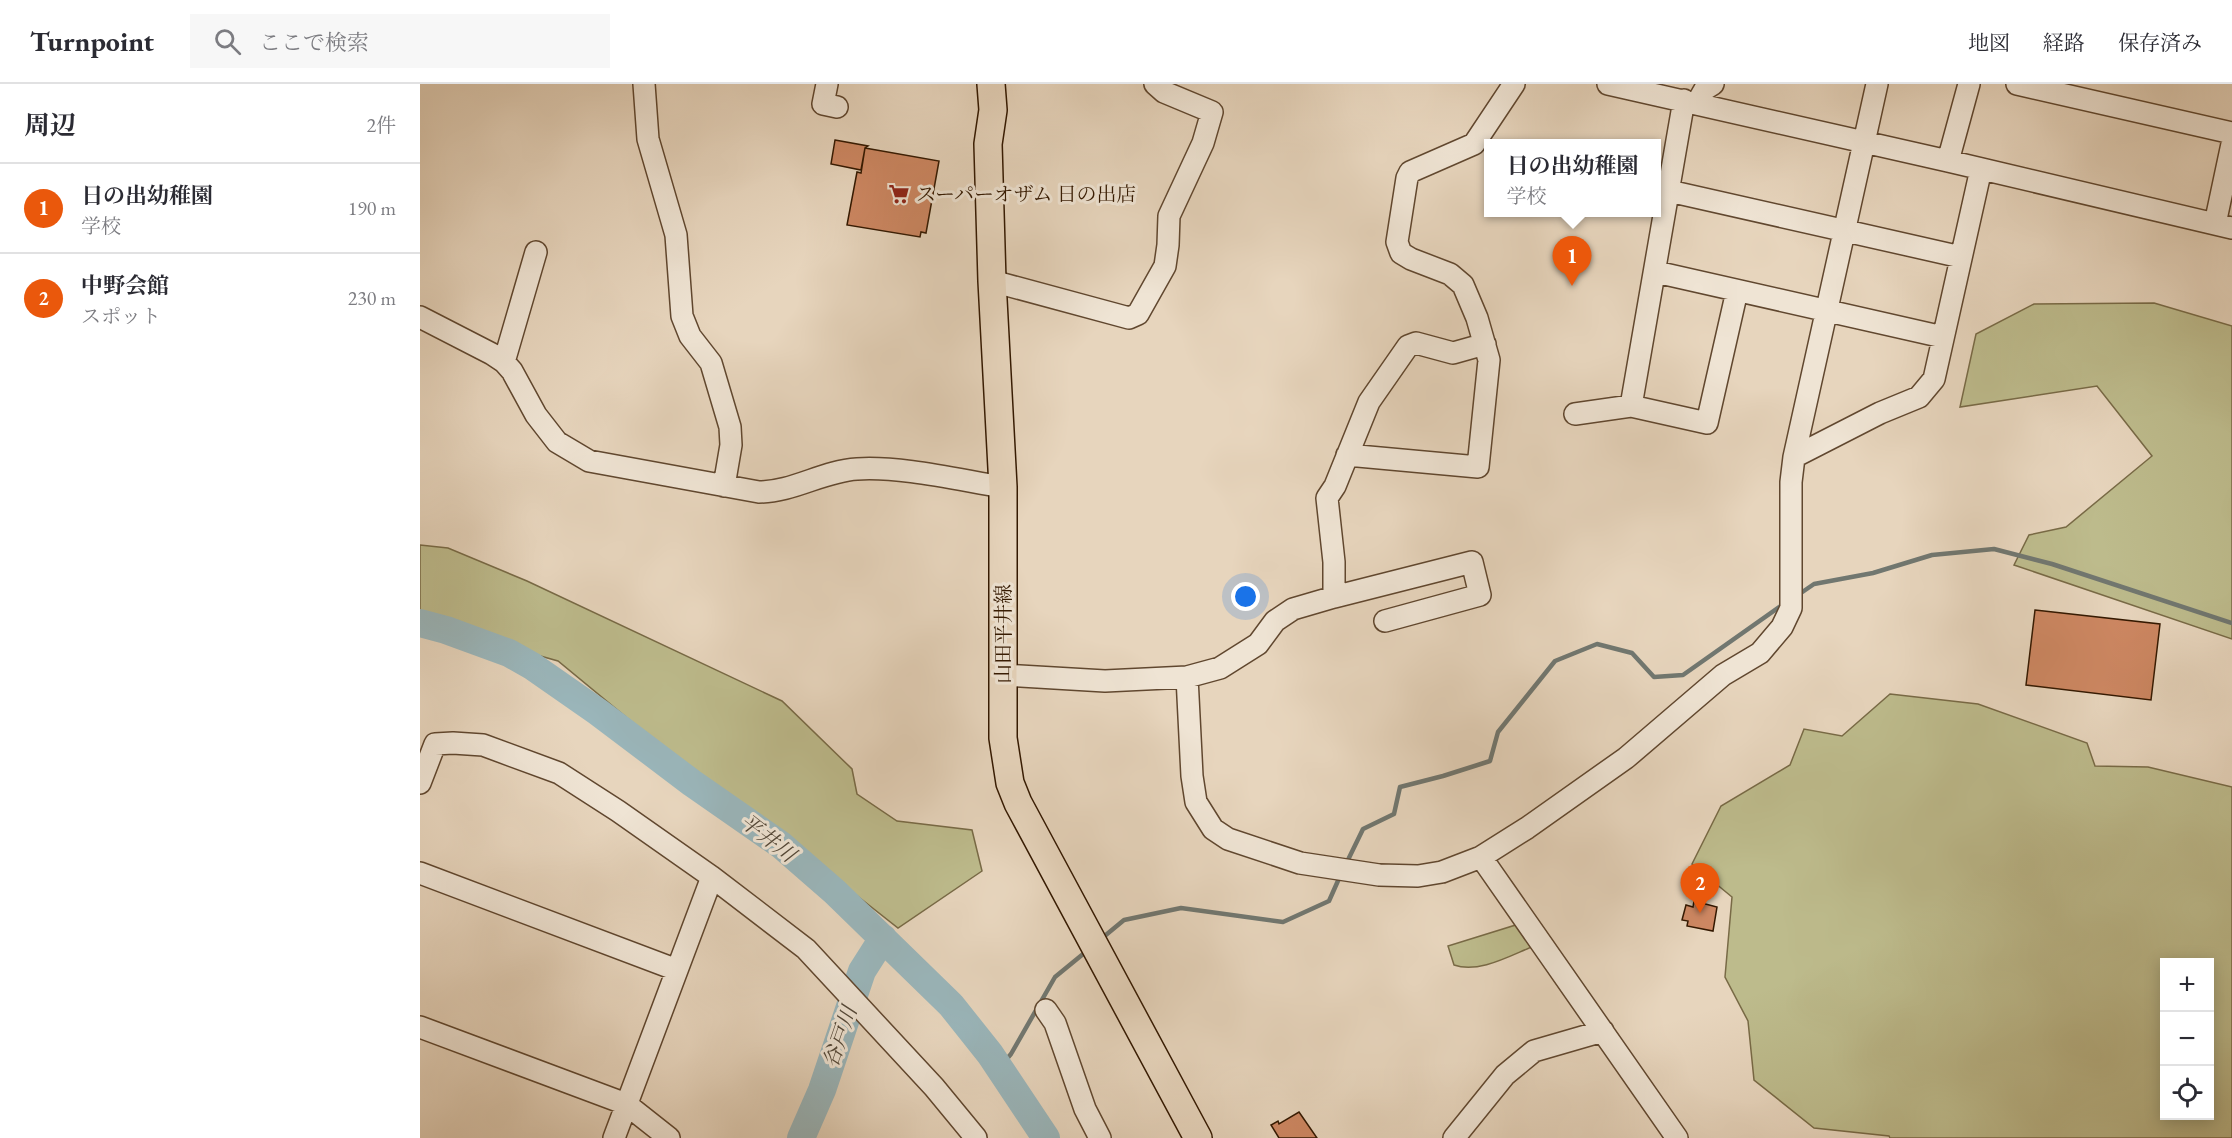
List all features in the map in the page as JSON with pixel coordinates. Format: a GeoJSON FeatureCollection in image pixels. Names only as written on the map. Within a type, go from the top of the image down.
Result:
{"type":"FeatureCollection","features":[{"type":"Feature","properties":{"kind":"main road","name":"山田平井線"},"geometry":{"type":"LineString","coordinates":[[991,84],[993,110],[988,144],[992,281],[1003,487],[1004,755],[1010,783],[1018,803],[1198,1138]]}},
{"type":"Feature","properties":{"kind":"street"},"geometry":{"type":"LineString","coordinates":[[644,84],[648,140],[675,236],[682,316],[690,336],[711,363],[730,427],[731,445],[724,486]]}},
{"type":"Feature","properties":{"kind":"street"},"geometry":{"type":"LineString","coordinates":[[827,84],[823,104],[837,107]]}},
{"type":"Feature","properties":{"kind":"street"},"geometry":{"type":"LineString","coordinates":[[992,281],[1129,318],[1138,314],[1165,266],[1169,216],[1203,143],[1212,112],[1164,92],[1155,84]]}},
{"type":"Feature","properties":{"kind":"street"},"geometry":{"type":"LineString","coordinates":[[1347,455],[1478,467],[1489,360],[1478,318],[1463,285],[1450,274],[1411,259],[1401,252],[1397,242],[1407,178],[1410,172],[1474,144],[1514,84]]}},
{"type":"Feature","properties":{"kind":"street"},"geometry":{"type":"LineString","coordinates":[[1608,84],[2223,226],[2232,144]]}},
{"type":"Feature","properties":{"kind":"street"},"geometry":{"type":"LineString","coordinates":[[1631,406],[1669,191],[1690,102],[1713,84]]}},
{"type":"Feature","properties":{"kind":"street"},"geometry":{"type":"LineString","coordinates":[[1187,677],[1192,776],[1196,802],[1213,829],[1228,839],[1300,862],[1359,872],[1418,876],[1442,872],[1481,857],[1527,828],[1626,758],[1723,675],[1760,653],[1782,627],[1791,608],[1793,571],[1791,482],[1794,457],[1877,84]]}},
{"type":"Feature","properties":{"kind":"street"},"geometry":{"type":"LineString","coordinates":[[1948,161],[1969,84]]}},
{"type":"Feature","properties":{"kind":"street"},"geometry":{"type":"LineString","coordinates":[[2017,84],[2232,134]]}},
{"type":"Feature","properties":{"kind":"street"},"geometry":{"type":"LineString","coordinates":[[1794,457],[1880,413],[1919,397],[1934,379],[1981,169]]}},
{"type":"Feature","properties":{"kind":"street"},"geometry":{"type":"LineString","coordinates":[[1669,191],[1961,257]]}},
{"type":"Feature","properties":{"kind":"street"},"geometry":{"type":"LineString","coordinates":[[504,362],[536,252]]}},
{"type":"Feature","properties":{"kind":"street"},"geometry":{"type":"LineString","coordinates":[[1656,272],[1943,337]]}},
{"type":"Feature","properties":{"kind":"street"},"geometry":{"type":"LineString","coordinates":[[1575,414],[1631,406],[1707,423],[1737,291]]}},
{"type":"Feature","properties":{"kind":"street"},"geometry":{"type":"LineString","coordinates":[[420,317],[504,362],[512,371],[536,416],[556,442],[589,461],[759,492],[773,492],[838,471],[858,469],[892,470],[1003,487]]}},
{"type":"Feature","properties":{"kind":"street"},"geometry":{"type":"LineString","coordinates":[[1334,597],[1334,562],[1327,498],[1335,486],[1369,402],[1408,346],[1416,343],[1454,353],[1485,344]]}},
{"type":"Feature","properties":{"kind":"street"},"geometry":{"type":"LineString","coordinates":[[1002,675],[1105,681],[1187,677],[1220,668],[1258,644],[1275,621],[1293,609],[1472,562],[1480,595],[1385,621]]}},
{"type":"Feature","properties":{"kind":"street"},"geometry":{"type":"LineString","coordinates":[[420,783],[435,744],[483,745],[559,773],[712,877],[806,949],[933,1087],[976,1138]]}},
{"type":"Feature","properties":{"kind":"street"},"geometry":{"type":"LineString","coordinates":[[1481,857],[1677,1138]]}},
{"type":"Feature","properties":{"kind":"street"},"geometry":{"type":"LineString","coordinates":[[420,873],[677,970]]}},
{"type":"Feature","properties":{"kind":"street"},"geometry":{"type":"LineString","coordinates":[[614,1138],[712,877]]}},
{"type":"Feature","properties":{"kind":"street"},"geometry":{"type":"LineString","coordinates":[[1048,1014],[1085,1109],[1100,1138]]}},
{"type":"Feature","properties":{"kind":"street"},"geometry":{"type":"LineString","coordinates":[[420,1027],[626,1104],[669,1138]]}},
{"type":"Feature","properties":{"kind":"street"},"geometry":{"type":"LineString","coordinates":[[1454,1138],[1504,1075],[1534,1051],[1603,1031]]}},
{"type":"Feature","properties":{"kind":"shaded area"},"geometry":{"type":"Polygon","coordinates":[[[2154,303],[2232,326],[2232,639],[2014,565],[2029,535],[2066,527],[2152,456],[2097,386],[1960,407],[1976,334],[2034,304],[2154,303]]]}},
{"type":"Feature","properties":{"kind":"shaded area"},"geometry":{"type":"Polygon","coordinates":[[[420,545],[448,548],[527,581],[782,701],[852,769],[857,794],[897,821],[972,830],[982,871],[898,928],[695,774],[558,661],[420,622],[420,545]]]}},
{"type":"Feature","properties":{"kind":"shaded area"},"geometry":{"type":"Polygon","coordinates":[[[1890,694],[1978,704],[2087,743],[2095,766],[2148,767],[2232,787],[2232,1138],[1890,1138],[1889,1136],[1814,1128],[1754,1080],[1748,1021],[1725,977],[1732,897],[1692,864],[1721,806],[1790,765],[1804,729],[1842,736],[1890,694]]]}},
{"type":"Feature","properties":{"kind":"shaded area"},"geometry":{"type":"Polygon","coordinates":[[[1519,924],[1534,946],[1484,965],[1464,967],[1454,965],[1448,946],[1519,924]]]}},
{"type":"Feature","properties":{"kind":"building"},"geometry":{"type":"Polygon","coordinates":[[[835,140],[868,146],[865,148],[861,170],[831,164],[835,140]]]}},
{"type":"Feature","properties":{"kind":"building"},"geometry":{"type":"Polygon","coordinates":[[[865,148],[939,161],[926,233],[921,232],[920,237],[847,225],[857,172],[861,173],[865,148]]]}},
{"type":"Feature","properties":{"kind":"building"},"geometry":{"type":"Polygon","coordinates":[[[2035,610],[2160,624],[2151,700],[2026,685],[2035,610]]]}},
{"type":"Feature","properties":{"kind":"building"},"geometry":{"type":"Polygon","coordinates":[[[1694,901],[1717,907],[1713,931],[1687,926],[1688,921],[1682,920],[1686,905],[1693,907],[1694,901]]]}},
{"type":"Feature","properties":{"kind":"building"},"geometry":{"type":"Polygon","coordinates":[[[1299,1112],[1317,1138],[1279,1138],[1271,1125],[1278,1121],[1279,1124],[1299,1112]]]}},
{"type":"Feature","properties":{"kind":"waterway"},"geometry":{"type":"LineString","coordinates":[[1798,595],[1814,584],[1873,573],[1932,555],[1994,549],[2052,564],[2232,623]]}},
{"type":"Feature","properties":{"kind":"waterway"},"geometry":{"type":"LineString","coordinates":[[1346,864],[1363,829],[1394,814],[1400,787],[1490,761],[1498,732],[1555,661],[1597,644],[1632,653],[1654,677],[1683,675],[1785,603]]}},
{"type":"Feature","properties":{"kind":"waterway","name":"平井川"},"geometry":{"type":"LineString","coordinates":[[420,623],[509,653],[532,666],[781,845],[835,892],[951,1005],[990,1054],[1046,1138]]}},
{"type":"Feature","properties":{"kind":"waterway"},"geometry":{"type":"LineString","coordinates":[[1101,939],[1124,920],[1181,908],[1283,922],[1329,901],[1341,874]]}},
{"type":"Feature","properties":{"kind":"waterway","name":"谷戸川"},"geometry":{"type":"LineString","coordinates":[[801,1138],[822,1090],[862,971],[883,938]]}},
{"type":"Feature","properties":{"kind":"waterway"},"geometry":{"type":"LineString","coordinates":[[999,1068],[1011,1054],[1055,977],[1088,950]]}},
{"type":"Feature","properties":{"kind":"place","name":"スーパーオザム 日の出店"},"geometry":{"type":"Point","coordinates":[899,194]}},
{"type":"Feature","properties":{"kind":"place","name":"日の出幼稚園"},"geometry":{"type":"Point","coordinates":[1572,286]}},
{"type":"Feature","properties":{"kind":"place","name":"中野会館"},"geometry":{"type":"Point","coordinates":[1700,913]}}]}
